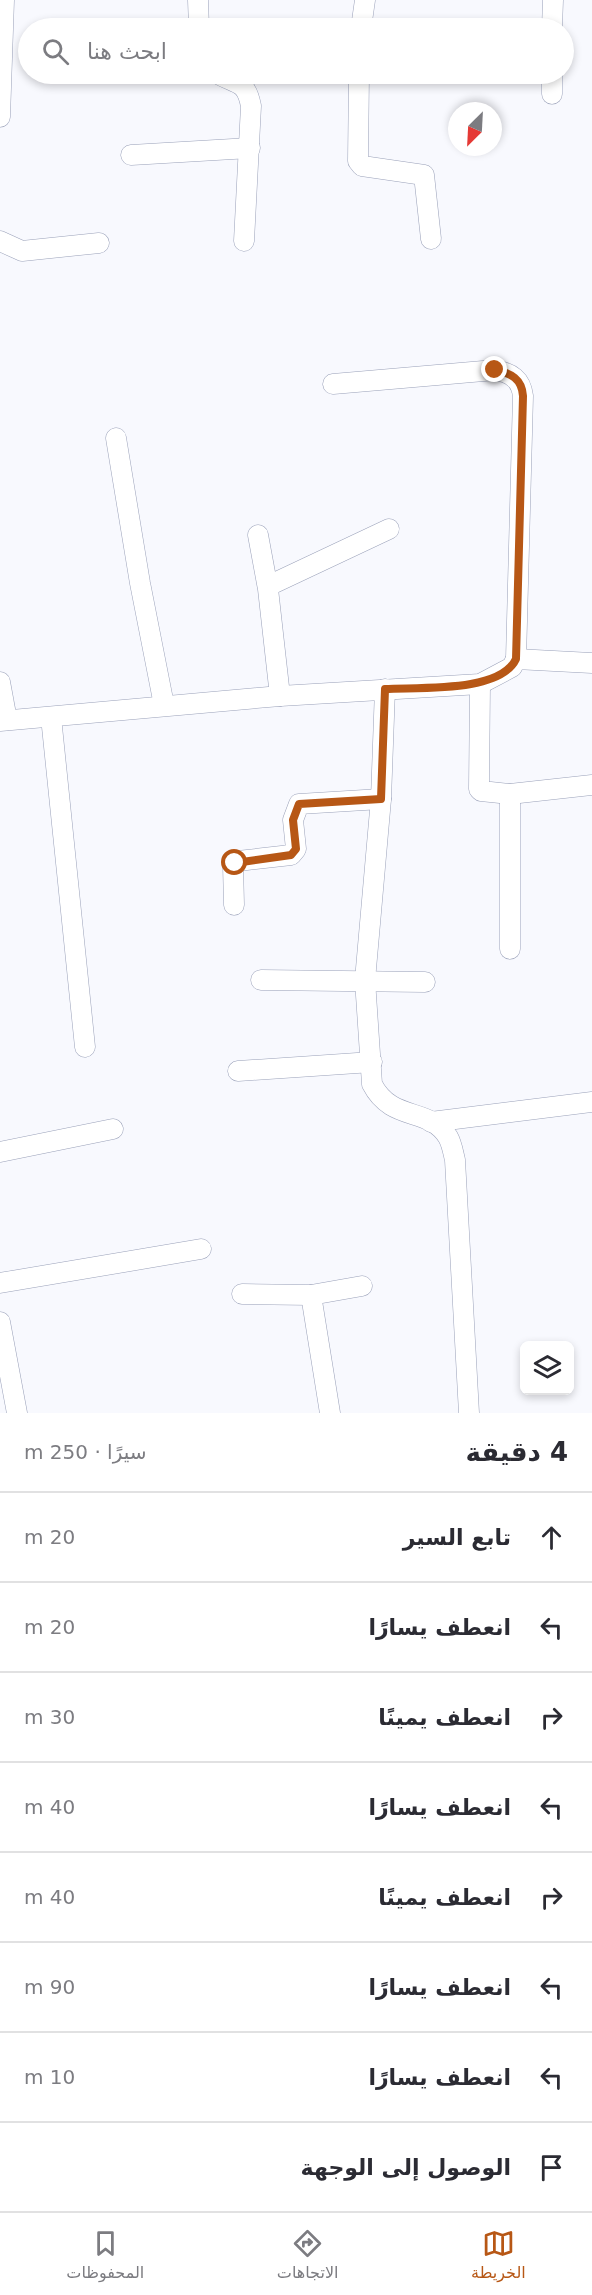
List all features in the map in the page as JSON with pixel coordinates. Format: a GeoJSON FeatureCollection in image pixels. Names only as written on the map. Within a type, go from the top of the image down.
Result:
{"type":"FeatureCollection","features":[{"type":"Feature","properties":{"kind":"street"},"geometry":{"type":"LineString","coordinates":[[0,117],[4,0]]}},
{"type":"Feature","properties":{"kind":"street"},"geometry":{"type":"LineString","coordinates":[[198,0],[199,18]]}},
{"type":"Feature","properties":{"kind":"street"},"geometry":{"type":"LineString","coordinates":[[362,18],[365,0]]}},
{"type":"Feature","properties":{"kind":"street"},"geometry":{"type":"LineString","coordinates":[[552,18],[553,0]]}},
{"type":"Feature","properties":{"kind":"street"},"geometry":{"type":"LineString","coordinates":[[241,84],[248,92],[251,106],[244,241]]}},
{"type":"Feature","properties":{"kind":"street"},"geometry":{"type":"LineString","coordinates":[[359,84],[358,161],[362,165],[424,175],[431,239]]}},
{"type":"Feature","properties":{"kind":"street"},"geometry":{"type":"LineString","coordinates":[[552,84],[552,94]]}},
{"type":"Feature","properties":{"kind":"street"},"geometry":{"type":"LineString","coordinates":[[131,155],[250,148]]}},
{"type":"Feature","properties":{"kind":"street"},"geometry":{"type":"LineString","coordinates":[[0,241],[22,251],[99,243]]}},
{"type":"Feature","properties":{"kind":"street"},"geometry":{"type":"LineString","coordinates":[[0,682],[3,720],[280,696],[480,684],[512,667],[516,659],[523,396],[522,388],[516,378],[495,370],[333,384]]}},
{"type":"Feature","properties":{"kind":"street"},"geometry":{"type":"LineString","coordinates":[[116,438],[138,573],[164,705]]}},
{"type":"Feature","properties":{"kind":"street"},"geometry":{"type":"LineString","coordinates":[[268,586],[388,529]]}},
{"type":"Feature","properties":{"kind":"street"},"geometry":{"type":"LineString","coordinates":[[258,535],[268,586],[280,696]]}},
{"type":"Feature","properties":{"kind":"street"},"geometry":{"type":"LineString","coordinates":[[516,659],[592,663]]}},
{"type":"Feature","properties":{"kind":"street"},"geometry":{"type":"LineString","coordinates":[[480,684],[479,789],[485,792],[510,794],[592,785]]}},
{"type":"Feature","properties":{"kind":"street"},"geometry":{"type":"LineString","coordinates":[[385,689],[381,799],[365,980],[372,1084],[380,1099],[392,1108],[431,1122],[449,1139],[455,1160],[469,1413]]}},
{"type":"Feature","properties":{"kind":"street"},"geometry":{"type":"LineString","coordinates":[[51,717],[85,1047]]}},
{"type":"Feature","properties":{"kind":"street"},"geometry":{"type":"LineString","coordinates":[[510,794],[510,949]]}},
{"type":"Feature","properties":{"kind":"street"},"geometry":{"type":"LineString","coordinates":[[234,905],[233,865],[238,861],[291,855],[296,849],[293,820],[299,804],[381,799]]}},
{"type":"Feature","properties":{"kind":"street"},"geometry":{"type":"LineString","coordinates":[[261,980],[425,982]]}},
{"type":"Feature","properties":{"kind":"street"},"geometry":{"type":"LineString","coordinates":[[238,1071],[372,1062]]}},
{"type":"Feature","properties":{"kind":"street"},"geometry":{"type":"LineString","coordinates":[[431,1122],[592,1102]]}},
{"type":"Feature","properties":{"kind":"street"},"geometry":{"type":"LineString","coordinates":[[0,1152],[113,1129]]}},
{"type":"Feature","properties":{"kind":"street"},"geometry":{"type":"LineString","coordinates":[[0,1283],[201,1249]]}},
{"type":"Feature","properties":{"kind":"street"},"geometry":{"type":"LineString","coordinates":[[242,1294],[311,1295],[362,1286]]}},
{"type":"Feature","properties":{"kind":"street"},"geometry":{"type":"LineString","coordinates":[[311,1295],[330,1413]]}},
{"type":"Feature","properties":{"kind":"street"},"geometry":{"type":"LineString","coordinates":[[0,1322],[18,1413]]}},
{"type":"Feature","properties":{"kind":"route"},"geometry":{"type":"LineString","coordinates":[[235,863],[291,855],[296,849],[293,820],[299,804],[381,799],[385,689],[480,684],[512,667],[516,659],[523,396],[522,388],[516,378],[507,372],[495,370]]}}]}
